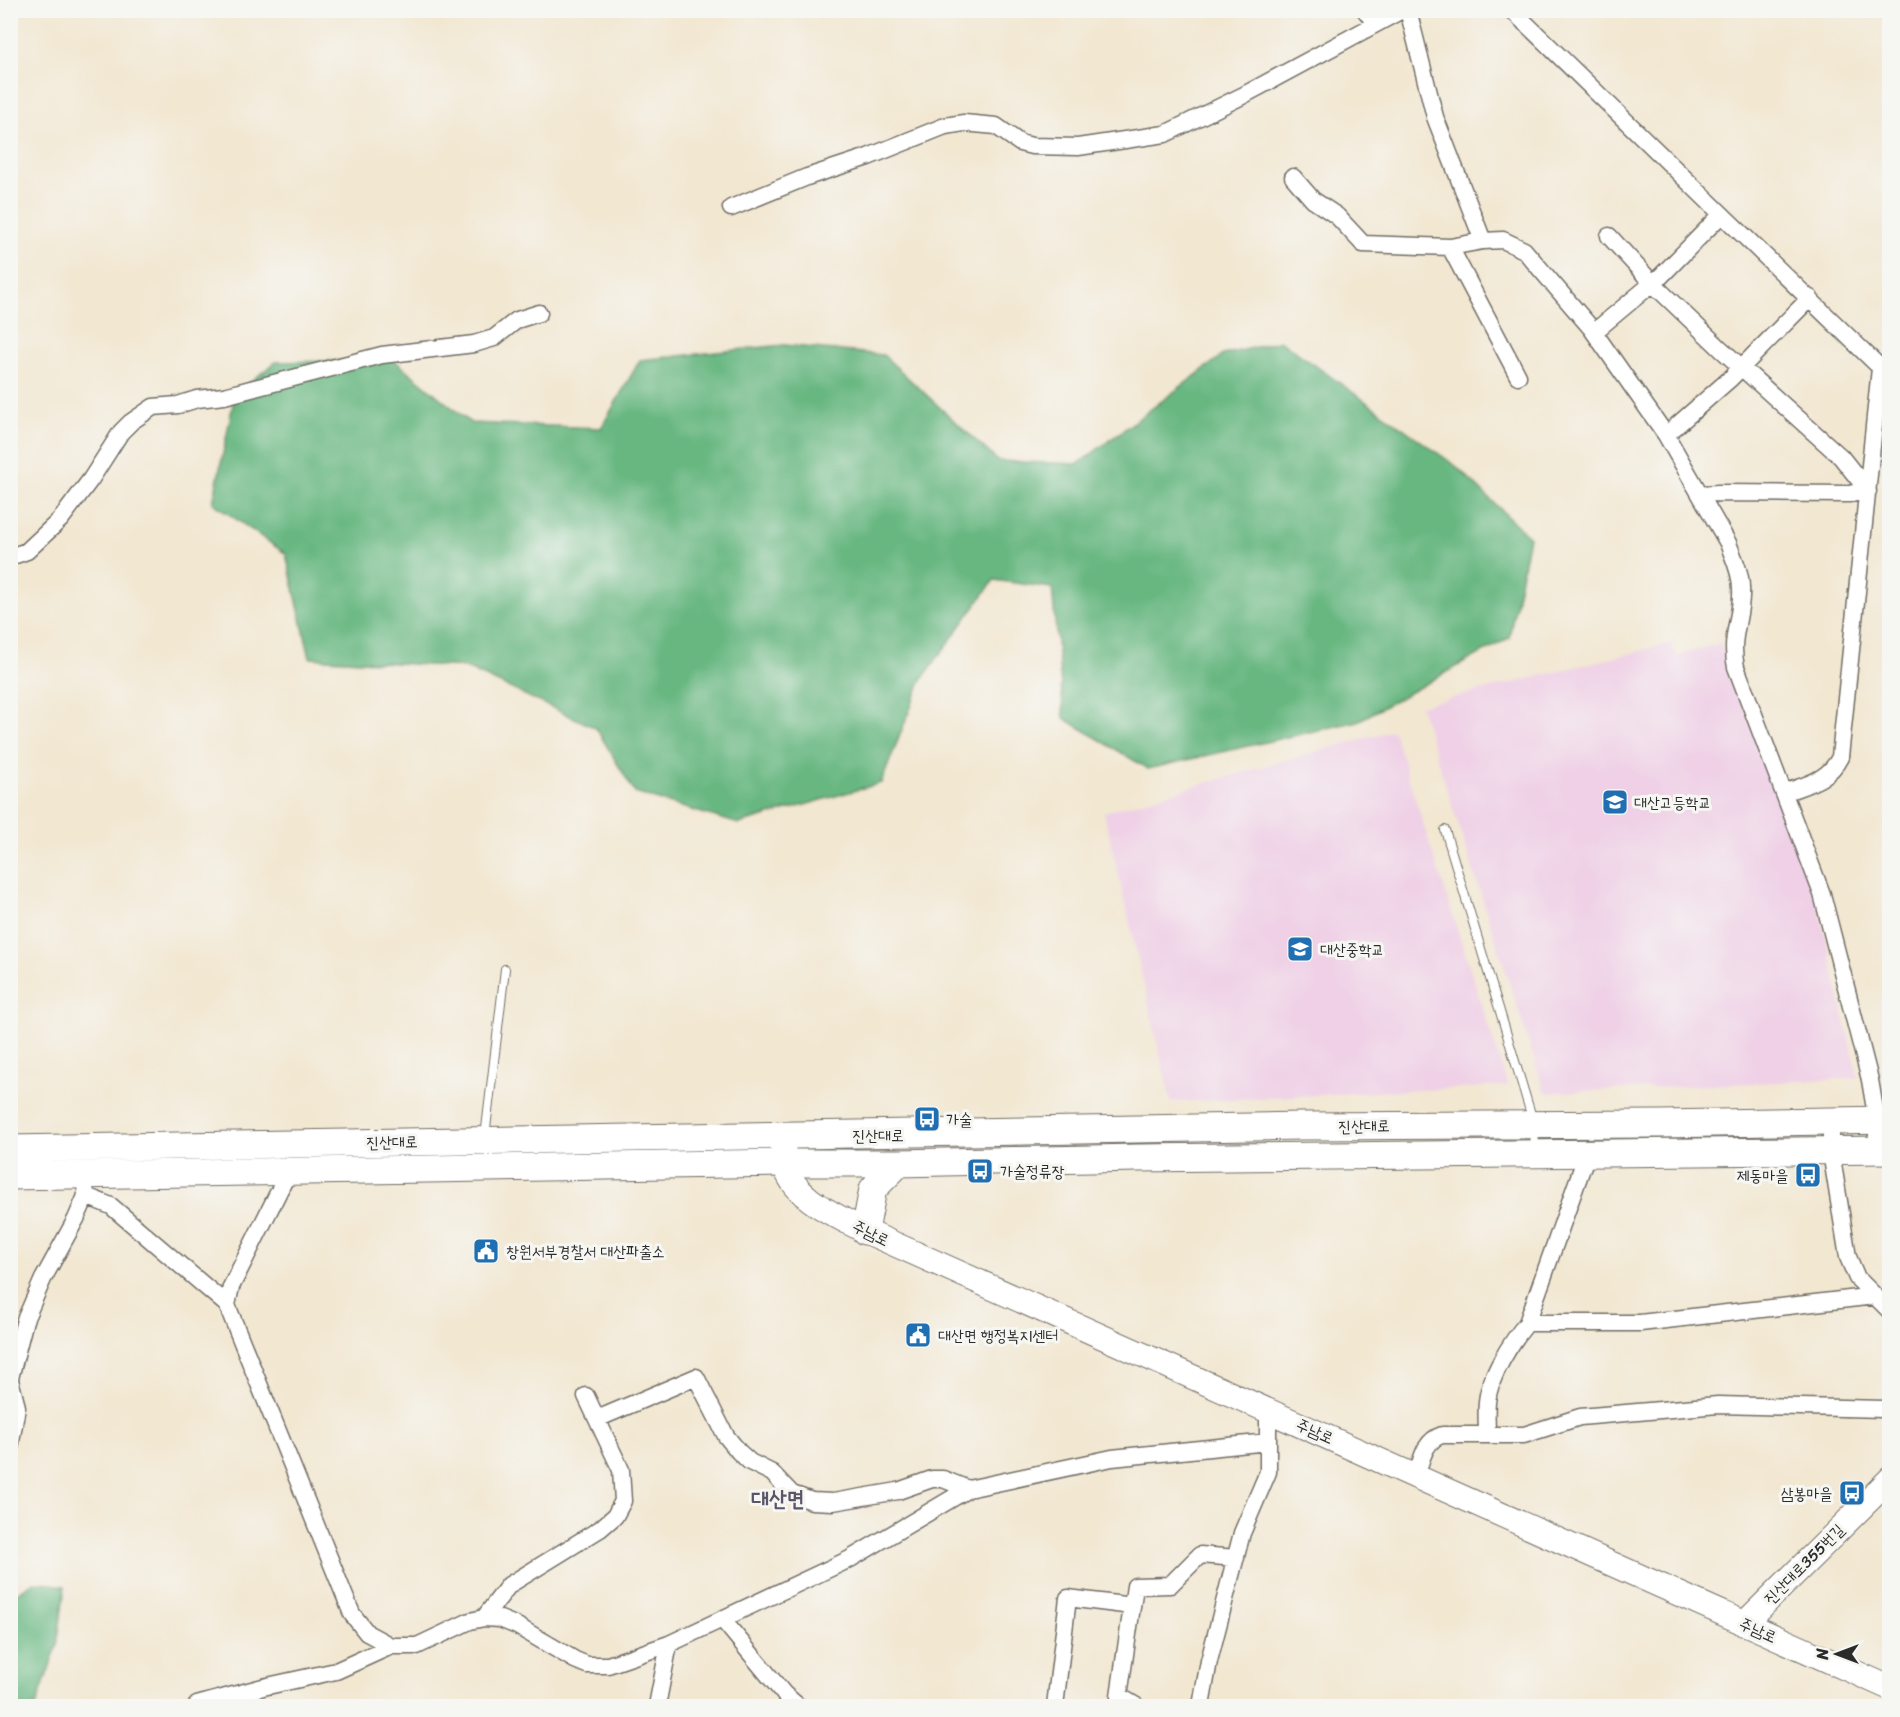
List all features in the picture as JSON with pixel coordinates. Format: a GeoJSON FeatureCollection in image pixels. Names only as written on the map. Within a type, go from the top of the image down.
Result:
{"type":"FeatureCollection","features":[{"type":"Feature","properties":{"kind":"main road","name":"진산대로"},"geometry":{"type":"LineString","coordinates":[[10,1176],[485,1154],[784,1135],[1883,1120]]}},
{"type":"Feature","properties":{"kind":"main road","name":"진산대로"},"geometry":{"type":"LineString","coordinates":[[10,1149],[85,1173],[289,1171],[485,1154],[783,1163],[899,1163],[1137,1158],[1883,1150]]}},
{"type":"Feature","properties":{"kind":"main road"},"geometry":{"type":"LineString","coordinates":[[865,1231],[873,1189],[899,1163]]}},
{"type":"Feature","properties":{"kind":"street"},"geometry":{"type":"LineString","coordinates":[[1365,10],[1376,24]]}},
{"type":"Feature","properties":{"kind":"street"},"geometry":{"type":"LineString","coordinates":[[731,208],[945,126],[964,123],[996,126],[1020,143],[1032,146],[1078,147],[1166,134],[1252,91],[1402,10]]}},
{"type":"Feature","properties":{"kind":"street"},"geometry":{"type":"LineString","coordinates":[[1408,10],[1436,117],[1483,241]]}},
{"type":"Feature","properties":{"kind":"street"},"geometry":{"type":"LineString","coordinates":[[1512,10],[1885,373],[1868,490],[1840,757],[1827,776],[1784,793]]}},
{"type":"Feature","properties":{"kind":"street"},"geometry":{"type":"LineString","coordinates":[[1293,177],[1313,200],[1337,216],[1363,244],[1450,247],[1503,240],[1524,250],[1594,333],[1666,435],[1702,494],[1728,543],[1737,569],[1742,589],[1732,651],[1736,667],[1821,894],[1870,1080],[1883,1120],[1883,1150]]}},
{"type":"Feature","properties":{"kind":"street"},"geometry":{"type":"LineString","coordinates":[[1594,333],[1653,284],[1721,215]]}},
{"type":"Feature","properties":{"kind":"street"},"geometry":{"type":"LineString","coordinates":[[1609,236],[1653,284],[1741,368],[1841,457],[1868,490]]}},
{"type":"Feature","properties":{"kind":"street"},"geometry":{"type":"LineString","coordinates":[[1450,247],[1518,376]]}},
{"type":"Feature","properties":{"kind":"street"},"geometry":{"type":"LineString","coordinates":[[1666,435],[1741,368],[1810,298]]}},
{"type":"Feature","properties":{"kind":"street"},"geometry":{"type":"LineString","coordinates":[[10,556],[27,551],[56,524],[91,479],[121,432],[153,407],[178,405],[197,399],[224,396],[382,355],[474,344],[494,338],[517,320],[539,313]]}},
{"type":"Feature","properties":{"kind":"street"},"geometry":{"type":"LineString","coordinates":[[1702,494],[1850,494],[1868,490]]}},
{"type":"Feature","properties":{"kind":"street"},"geometry":{"type":"LineString","coordinates":[[1831,1122],[1831,1152],[1848,1257],[1857,1278],[1890,1311]]}},
{"type":"Feature","properties":{"kind":"street"},"geometry":{"type":"LineString","coordinates":[[783,1163],[784,1135]]}},
{"type":"Feature","properties":{"kind":"street"},"geometry":{"type":"LineString","coordinates":[[1487,1435],[1487,1400],[1496,1374],[1515,1338],[1527,1323],[1587,1154]]}},
{"type":"Feature","properties":{"kind":"street","name":"주남로"},"geometry":{"type":"LineString","coordinates":[[783,1163],[793,1183],[804,1195],[822,1208],[865,1231],[1890,1688]]}},
{"type":"Feature","properties":{"kind":"street"},"geometry":{"type":"LineString","coordinates":[[227,1305],[231,1287],[289,1171]]}},
{"type":"Feature","properties":{"kind":"street"},"geometry":{"type":"LineString","coordinates":[[85,1173],[111,1206],[227,1305],[352,1614],[368,1633],[392,1646]]}},
{"type":"Feature","properties":{"kind":"street"},"geometry":{"type":"LineString","coordinates":[[10,1448],[17,1407],[10,1379],[25,1320],[43,1279],[76,1219],[85,1173]]}},
{"type":"Feature","properties":{"kind":"street"},"geometry":{"type":"LineString","coordinates":[[1527,1323],[1640,1323],[1875,1296]]}},
{"type":"Feature","properties":{"kind":"street"},"geometry":{"type":"LineString","coordinates":[[597,1419],[696,1377],[726,1436],[739,1452],[750,1462],[772,1473],[792,1494],[812,1501],[833,1502],[898,1491],[932,1479],[943,1479],[969,1489]]}},
{"type":"Feature","properties":{"kind":"street"},"geometry":{"type":"LineString","coordinates":[[484,1618],[509,1585],[600,1529],[615,1516],[623,1501],[621,1470],[586,1396]]}},
{"type":"Feature","properties":{"kind":"street"},"geometry":{"type":"LineString","coordinates":[[1416,1476],[1425,1448],[1434,1438],[1442,1435],[1524,1435],[1580,1417],[1718,1405],[1890,1411]]}},
{"type":"Feature","properties":{"kind":"street"},"geometry":{"type":"LineString","coordinates":[[1201,1707],[1209,1661],[1242,1533],[1268,1472],[1268,1410]]}},
{"type":"Feature","properties":{"kind":"street"},"geometry":{"type":"LineString","coordinates":[[197,1705],[263,1687],[336,1671],[392,1646],[417,1646],[470,1621],[484,1618],[500,1619],[517,1626],[588,1665],[608,1665],[669,1644],[850,1559],[969,1489],[1112,1458],[1268,1442]]}},
{"type":"Feature","properties":{"kind":"street","name":"진산대로355번길"},"geometry":{"type":"LineString","coordinates":[[1744,1624],[1890,1479]]}},
{"type":"Feature","properties":{"kind":"street"},"geometry":{"type":"LineString","coordinates":[[1136,1707],[1119,1695],[1135,1586],[1170,1585],[1200,1555],[1236,1558]]}},
{"type":"Feature","properties":{"kind":"street"},"geometry":{"type":"LineString","coordinates":[[1055,1707],[1068,1598],[1132,1606]]}},
{"type":"Feature","properties":{"kind":"street"},"geometry":{"type":"LineString","coordinates":[[722,1619],[784,1695],[798,1707]]}},
{"type":"Feature","properties":{"kind":"street"},"geometry":{"type":"LineString","coordinates":[[657,1707],[669,1644]]}},
{"type":"Feature","properties":{"kind":"lane"},"geometry":{"type":"LineString","coordinates":[[1445,830],[1534,1124],[1535,1154]]}},
{"type":"Feature","properties":{"kind":"lane"},"geometry":{"type":"LineString","coordinates":[[485,1154],[505,969]]}},
{"type":"Feature","properties":{"kind":"shaded area","name":"대산고등학교"},"geometry":{"type":"Polygon","coordinates":[[[1671,643],[1677,656],[1720,643],[1817,899],[1858,1078],[1545,1093],[1420,706],[1671,643]]]}},
{"type":"Feature","properties":{"kind":"shaded area","name":"대산중학교"},"geometry":{"type":"Polygon","coordinates":[[[1393,730],[1508,1086],[1171,1102],[1104,812],[1393,730]]]}},
{"type":"Feature","properties":{"kind":"green space"},"geometry":{"type":"Polygon","coordinates":[[[1281,341],[1456,466],[1529,537],[1509,638],[1358,721],[1148,769],[1064,718],[1052,588],[994,580],[922,679],[881,783],[739,824],[635,793],[596,728],[464,667],[310,658],[286,554],[213,503],[235,394],[276,362],[394,360],[471,423],[601,428],[640,360],[784,345],[883,355],[998,461],[1078,464],[1223,355],[1281,341]]]}},
{"type":"Feature","properties":{"kind":"green space"},"geometry":{"type":"Polygon","coordinates":[[[34,1582],[65,1586],[57,1646],[36,1706],[11,1706],[11,1597],[34,1582]]]}},
{"type":"Feature","properties":{"kind":"place","name":"대산고등학교"},"geometry":{"type":"Point","coordinates":[1615,802]}},
{"type":"Feature","properties":{"kind":"place","name":"대산중학교"},"geometry":{"type":"Point","coordinates":[1300,949]}},
{"type":"Feature","properties":{"kind":"place","name":"가술"},"geometry":{"type":"Point","coordinates":[927,1119]}},
{"type":"Feature","properties":{"kind":"place","name":"가술정류장"},"geometry":{"type":"Point","coordinates":[980,1171]}},
{"type":"Feature","properties":{"kind":"place","name":"제동마을"},"geometry":{"type":"Point","coordinates":[1808,1175]}},
{"type":"Feature","properties":{"kind":"place","name":"창원서부경찰서 대산파출소"},"geometry":{"type":"Point","coordinates":[486,1251]}},
{"type":"Feature","properties":{"kind":"place","name":"대산면 행정복지센터"},"geometry":{"type":"Point","coordinates":[918,1335]}},
{"type":"Feature","properties":{"kind":"place","name":"삼봉마을"},"geometry":{"type":"Point","coordinates":[1852,1493]}},
{"type":"Feature","properties":{"kind":"district","name":"대산면"},"geometry":{"type":"Point","coordinates":[778,1498]}}]}
